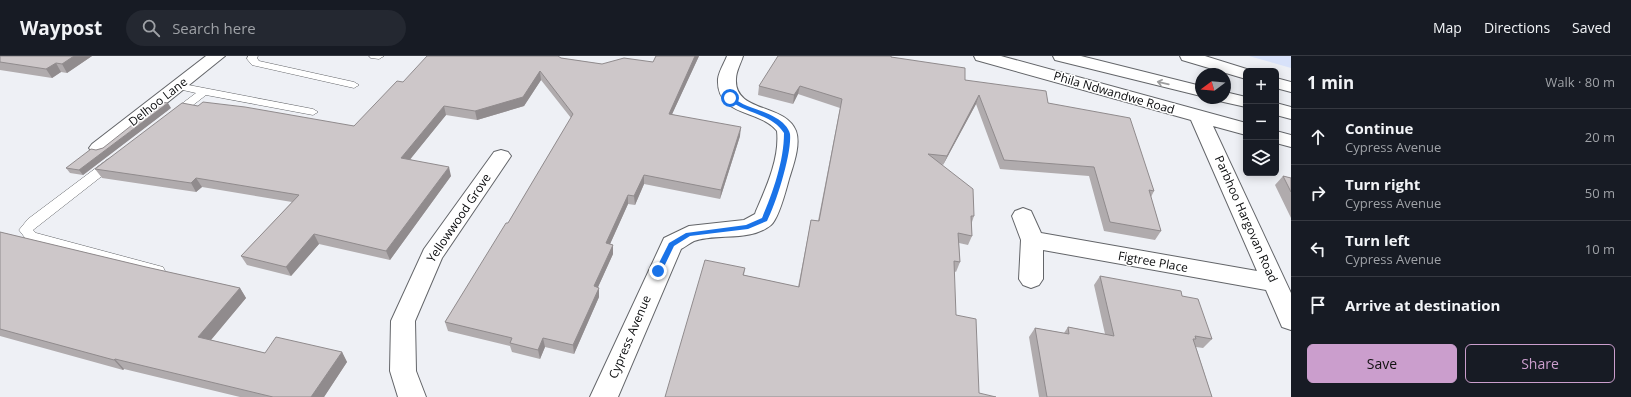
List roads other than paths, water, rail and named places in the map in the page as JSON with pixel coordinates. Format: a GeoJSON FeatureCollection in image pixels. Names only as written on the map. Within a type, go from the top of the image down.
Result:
{"type":"FeatureCollection","features":[{"type":"Feature","properties":{"kind":"street","name":"Delhoo Lane"},"geometry":{"type":"LineString","coordinates":[[99,148],[217,56]]}},
{"type":"Feature","properties":{"kind":"street","name":"Cypress Avenue"},"geometry":{"type":"LineString","coordinates":[[604,397],[672,244],[689,234],[748,227],[764,219],[773,200],[787,145],[787,133],[774,118],[736,104],[730,98],[727,79],[736,56]]}},
{"type":"Feature","properties":{"kind":"street","name":"Phila Ndwandwe Road"},"geometry":{"type":"LineString","coordinates":[[982,56],[1200,118],[1243,128]]}},
{"type":"Feature","properties":{"kind":"street","name":"Phila Ndwandwe Road"},"geometry":{"type":"LineString","coordinates":[[1061,56],[1195,90]]}},
{"type":"Feature","properties":{"kind":"street"},"geometry":{"type":"LineString","coordinates":[[1188,56],[1243,73]]}},
{"type":"Feature","properties":{"kind":"street"},"geometry":{"type":"LineString","coordinates":[[1279,84],[1291,87]]}},
{"type":"Feature","properties":{"kind":"street"},"geometry":{"type":"LineString","coordinates":[[1231,98],[1243,101]]}},
{"type":"Feature","properties":{"kind":"street"},"geometry":{"type":"LineString","coordinates":[[1279,110],[1291,113]]}},
{"type":"Feature","properties":{"kind":"street","name":"Parbhoo Hargovan Road"},"geometry":{"type":"LineString","coordinates":[[1200,118],[1291,320]]}},
{"type":"Feature","properties":{"kind":"street"},"geometry":{"type":"LineString","coordinates":[[1279,138],[1291,141]]}},
{"type":"Feature","properties":{"kind":"street","name":"Yellowwood Grove"},"geometry":{"type":"LineString","coordinates":[[412,397],[403,371],[403,321],[432,255],[501,156]]}},
{"type":"Feature","properties":{"kind":"street"},"geometry":{"type":"LineString","coordinates":[[1023,216],[1032,240],[1031,279]]}},
{"type":"Feature","properties":{"kind":"street","name":"Figtree Place"},"geometry":{"type":"LineString","coordinates":[[1032,240],[1275,283]]}},
{"type":"Feature","properties":{"kind":"lane"},"geometry":{"type":"LineString","coordinates":[[253,56],[252,59],[256,63],[354,85]]}},
{"type":"Feature","properties":{"kind":"lane"},"geometry":{"type":"LineString","coordinates":[[374,56],[379,56]]}},
{"type":"Feature","properties":{"kind":"lane"},"geometry":{"type":"LineString","coordinates":[[178,86],[313,112]]}},
{"type":"Feature","properties":{"kind":"lane"},"geometry":{"type":"LineString","coordinates":[[166,120],[204,91]]}},
{"type":"Feature","properties":{"kind":"lane"},"geometry":{"type":"LineString","coordinates":[[121,154],[33,222],[26,230],[31,236],[166,273]]}}]}
